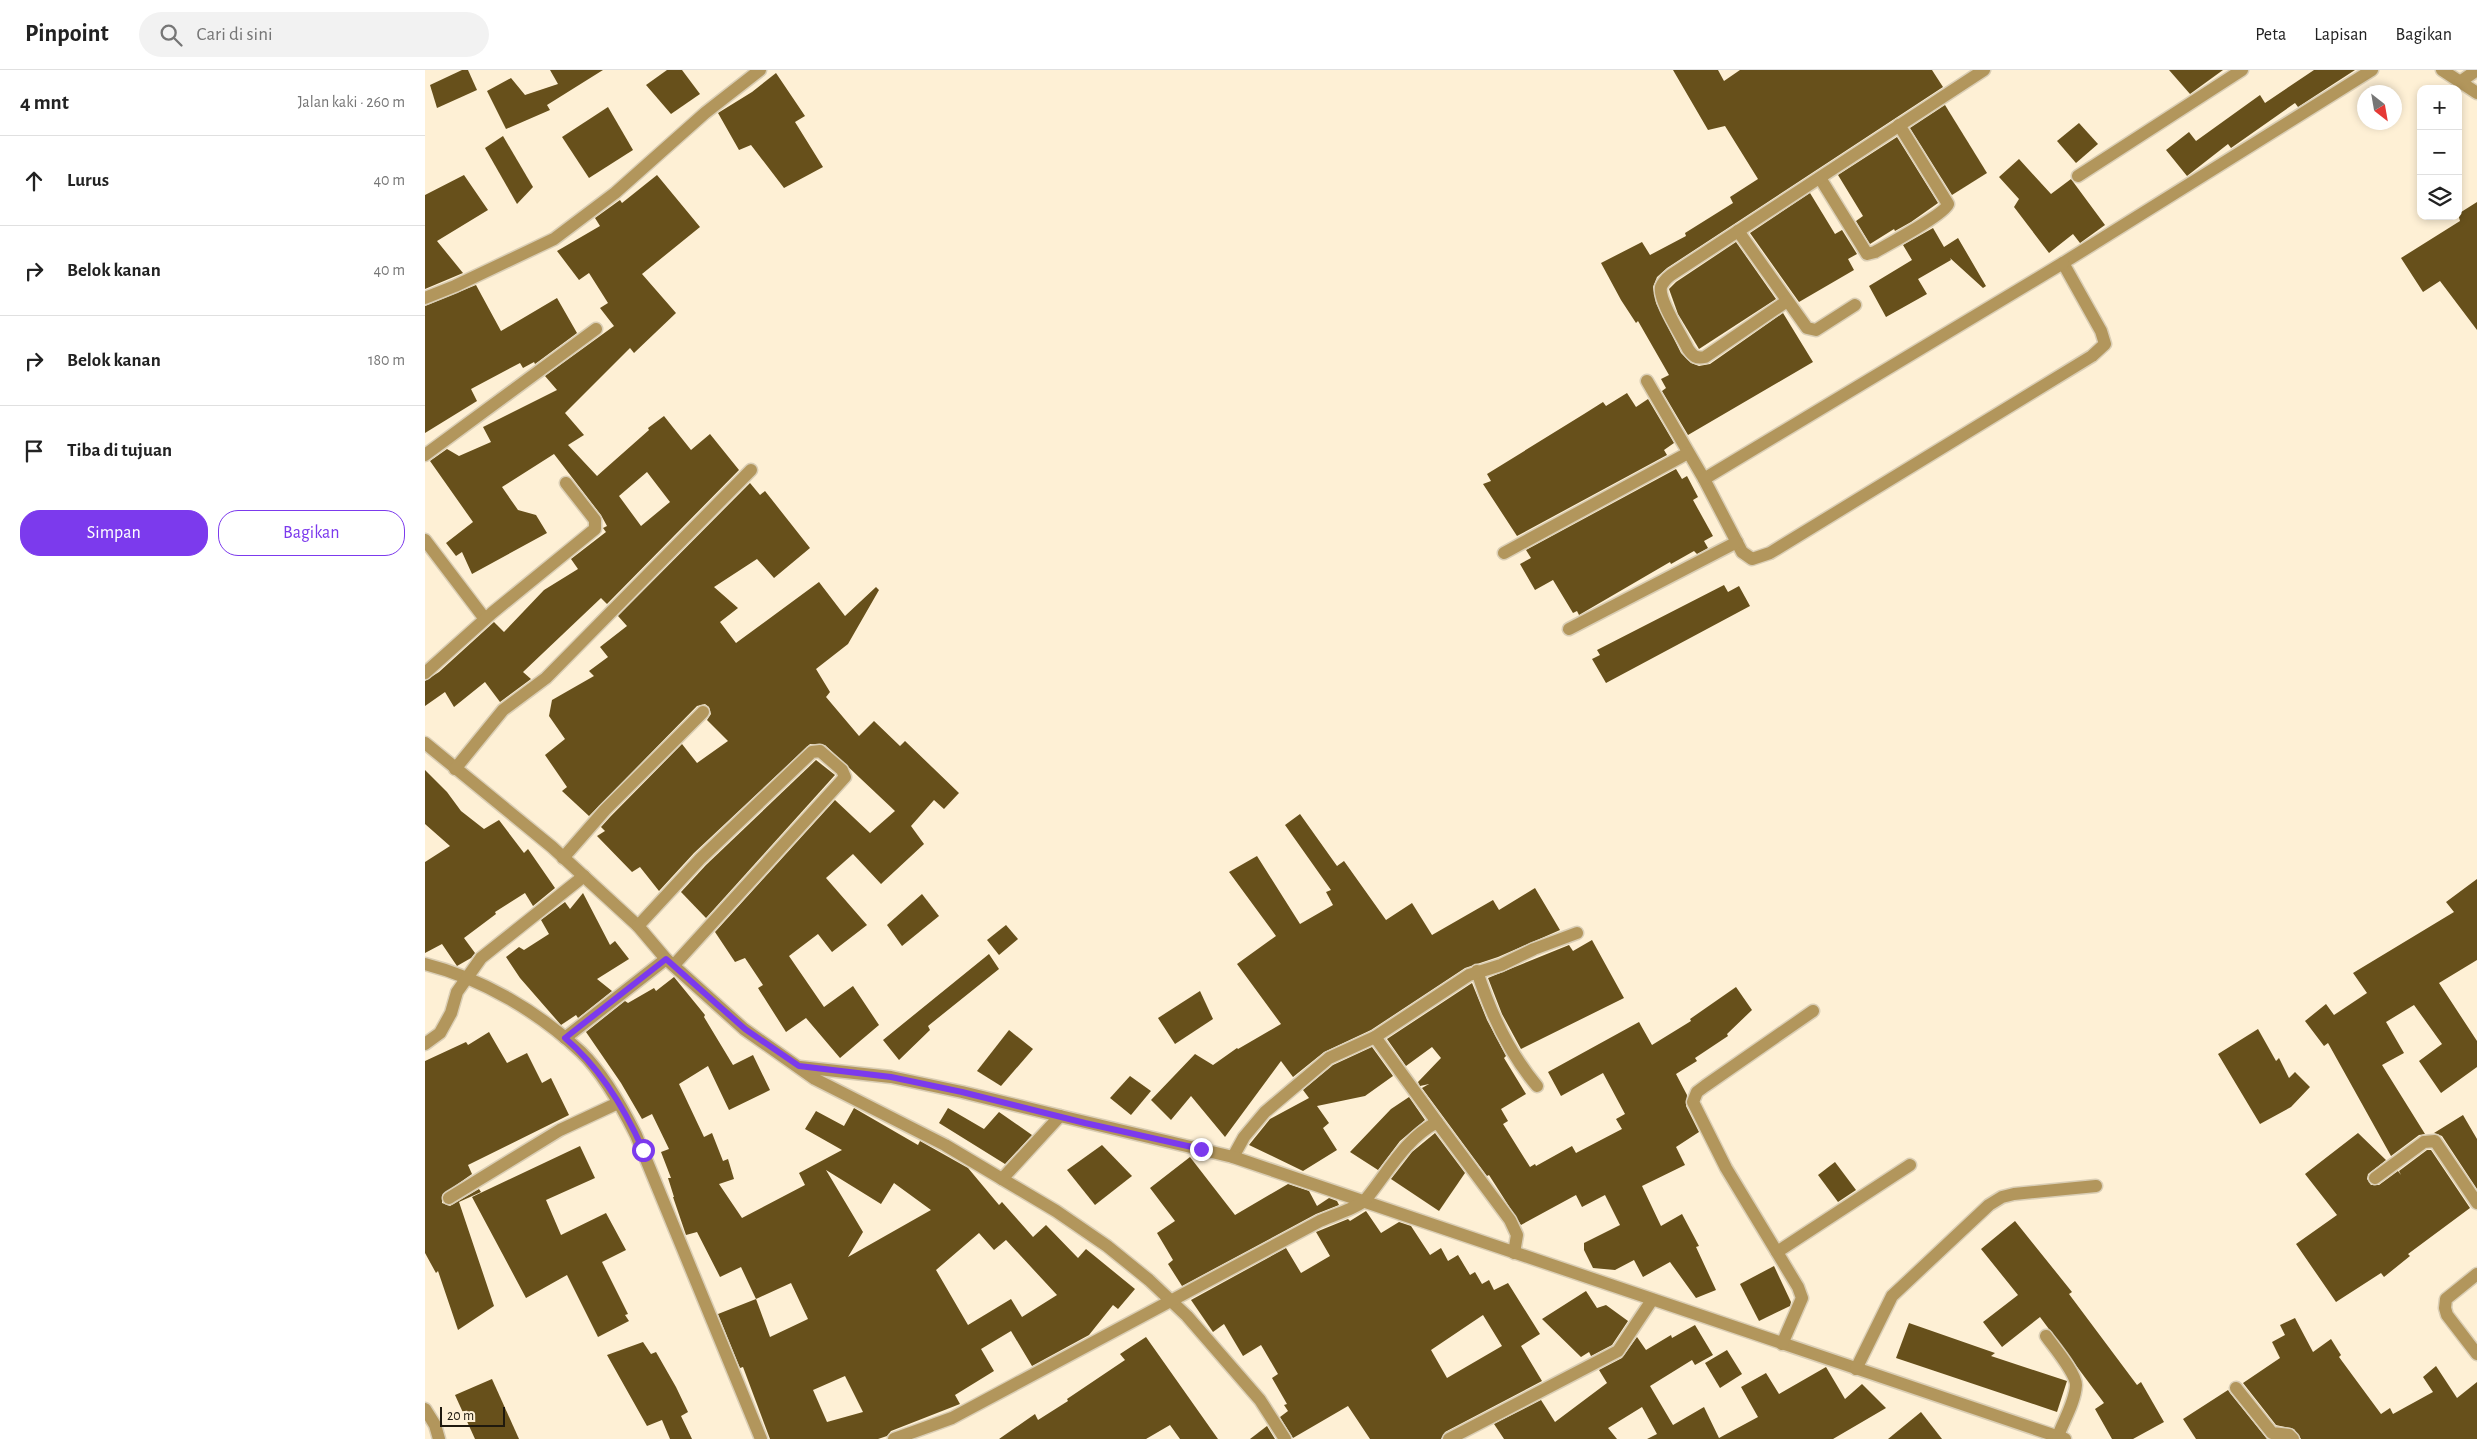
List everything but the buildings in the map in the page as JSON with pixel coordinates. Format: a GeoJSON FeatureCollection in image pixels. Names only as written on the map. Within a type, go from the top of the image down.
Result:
{"type":"FeatureCollection","features":[{"type":"Feature","properties":{"kind":"street"},"geometry":{"type":"LineString","coordinates":[[425,298],[455,286],[554,239],[615,193],[705,113],[760,70]]}},
{"type":"Feature","properties":{"kind":"street"},"geometry":{"type":"LineString","coordinates":[[1787,301],[1705,357],[1694,356],[1688,349],[1662,298],[1661,288],[1665,280],[1671,275],[1984,70]]}},
{"type":"Feature","properties":{"kind":"street"},"geometry":{"type":"LineString","coordinates":[[2078,176],[2242,70]]}},
{"type":"Feature","properties":{"kind":"street"},"geometry":{"type":"LineString","coordinates":[[1704,480],[2063,263],[2372,70]]}},
{"type":"Feature","properties":{"kind":"street"},"geometry":{"type":"LineString","coordinates":[[2442,70],[2477,93]]}},
{"type":"Feature","properties":{"kind":"street"},"geometry":{"type":"LineString","coordinates":[[2460,82],[2477,70]]}},
{"type":"Feature","properties":{"kind":"street"},"geometry":{"type":"LineString","coordinates":[[1819,178],[1867,254],[1875,252],[1947,208],[1948,204],[1899,126]]}},
{"type":"Feature","properties":{"kind":"street"},"geometry":{"type":"LineString","coordinates":[[1739,230],[1803,324],[1812,331],[1855,305]]}},
{"type":"Feature","properties":{"kind":"street"},"geometry":{"type":"LineString","coordinates":[[1647,381],[1704,480],[1742,552],[1752,559],[1770,553],[2092,356],[2105,344],[2101,331],[2063,263]]}},
{"type":"Feature","properties":{"kind":"street"},"geometry":{"type":"LineString","coordinates":[[425,455],[596,329]]}},
{"type":"Feature","properties":{"kind":"street"},"geometry":{"type":"LineString","coordinates":[[1504,553],[1688,453]]}},
{"type":"Feature","properties":{"kind":"street"},"geometry":{"type":"LineString","coordinates":[[459,764],[503,710],[546,678],[751,470]]}},
{"type":"Feature","properties":{"kind":"street"},"geometry":{"type":"LineString","coordinates":[[425,673],[485,619],[595,529],[595,520],[566,483]]}},
{"type":"Feature","properties":{"kind":"street"},"geometry":{"type":"LineString","coordinates":[[425,540],[485,619]]}},
{"type":"Feature","properties":{"kind":"street"},"geometry":{"type":"LineString","coordinates":[[1569,629],[1737,542]]}},
{"type":"Feature","properties":{"kind":"street"},"geometry":{"type":"LineString","coordinates":[[567,853],[605,810],[703,712]]}},
{"type":"Feature","properties":{"kind":"street"},"geometry":{"type":"LineString","coordinates":[[425,743],[459,764],[567,853],[584,876],[642,922],[670,962],[745,1029],[815,1078],[945,1145],[1057,1211],[1107,1246],[1171,1301],[1217,1349],[1261,1400],[1285,1439]]}},
{"type":"Feature","properties":{"kind":"street"},"geometry":{"type":"LineString","coordinates":[[565,1038],[688,949],[845,777],[843,770],[820,751],[812,752],[700,859],[642,922]]}},
{"type":"Feature","properties":{"kind":"street"},"geometry":{"type":"LineString","coordinates":[[425,1044],[440,1033],[451,1013],[457,992],[465,978],[488,951],[584,876]]}},
{"type":"Feature","properties":{"kind":"street"},"geometry":{"type":"LineString","coordinates":[[1239,1147],[1265,1112],[1324,1061],[1375,1036],[1477,971],[1501,965],[1534,949],[1577,933]]}},
{"type":"Feature","properties":{"kind":"street"},"geometry":{"type":"LineString","coordinates":[[425,964],[465,978],[504,997],[538,1018],[582,1053],[614,1105],[636,1135],[761,1439]]}},
{"type":"Feature","properties":{"kind":"street"},"geometry":{"type":"LineString","coordinates":[[1477,971],[1483,990],[1511,1051],[1537,1086]]}},
{"type":"Feature","properties":{"kind":"street"},"geometry":{"type":"LineString","coordinates":[[1785,1338],[1802,1298],[1799,1287],[1726,1168],[1693,1102],[1697,1092],[1813,1011]]}},
{"type":"Feature","properties":{"kind":"street"},"geometry":{"type":"LineString","coordinates":[[1375,1036],[1510,1220],[1515,1245]]}},
{"type":"Feature","properties":{"kind":"street"},"geometry":{"type":"LineString","coordinates":[[799,1066],[891,1077],[1060,1116],[1239,1147],[1368,1196],[1515,1245],[1652,1300],[1860,1360],[2061,1434],[2076,1384],[2072,1373],[2046,1336]]}},
{"type":"Feature","properties":{"kind":"street"},"geometry":{"type":"LineString","coordinates":[[449,1198],[560,1130],[614,1105]]}},
{"type":"Feature","properties":{"kind":"street"},"geometry":{"type":"LineString","coordinates":[[1002,1179],[1060,1116]]}},
{"type":"Feature","properties":{"kind":"street"},"geometry":{"type":"LineString","coordinates":[[893,1439],[952,1418],[1368,1196],[1406,1145],[1422,1131],[1437,1122]]}},
{"type":"Feature","properties":{"kind":"street"},"geometry":{"type":"LineString","coordinates":[[2375,1178],[2424,1142],[2435,1141],[2477,1203]]}},
{"type":"Feature","properties":{"kind":"street"},"geometry":{"type":"LineString","coordinates":[[1777,1252],[1910,1165]]}},
{"type":"Feature","properties":{"kind":"street"},"geometry":{"type":"LineString","coordinates":[[1860,1360],[1892,1296],[1989,1205],[2002,1197],[2014,1194],[2096,1186]]}},
{"type":"Feature","properties":{"kind":"street"},"geometry":{"type":"LineString","coordinates":[[2477,1274],[2446,1300],[2445,1308],[2447,1315],[2477,1354]]}},
{"type":"Feature","properties":{"kind":"street"},"geometry":{"type":"LineString","coordinates":[[1449,1439],[1618,1351],[1652,1300]]}},
{"type":"Feature","properties":{"kind":"street"},"geometry":{"type":"LineString","coordinates":[[2235,1388],[2272,1433],[2289,1435],[2293,1439]]}},
{"type":"Feature","properties":{"kind":"street"},"geometry":{"type":"LineString","coordinates":[[425,1409],[435,1425],[439,1439]]}},
{"type":"Feature","properties":{"kind":"route"},"geometry":{"type":"LineString","coordinates":[[643,1150],[625,1113],[601,1077],[582,1053],[565,1038],[666,959],[745,1029],[799,1066],[850,1074],[891,1077],[1201,1149]]}}]}
